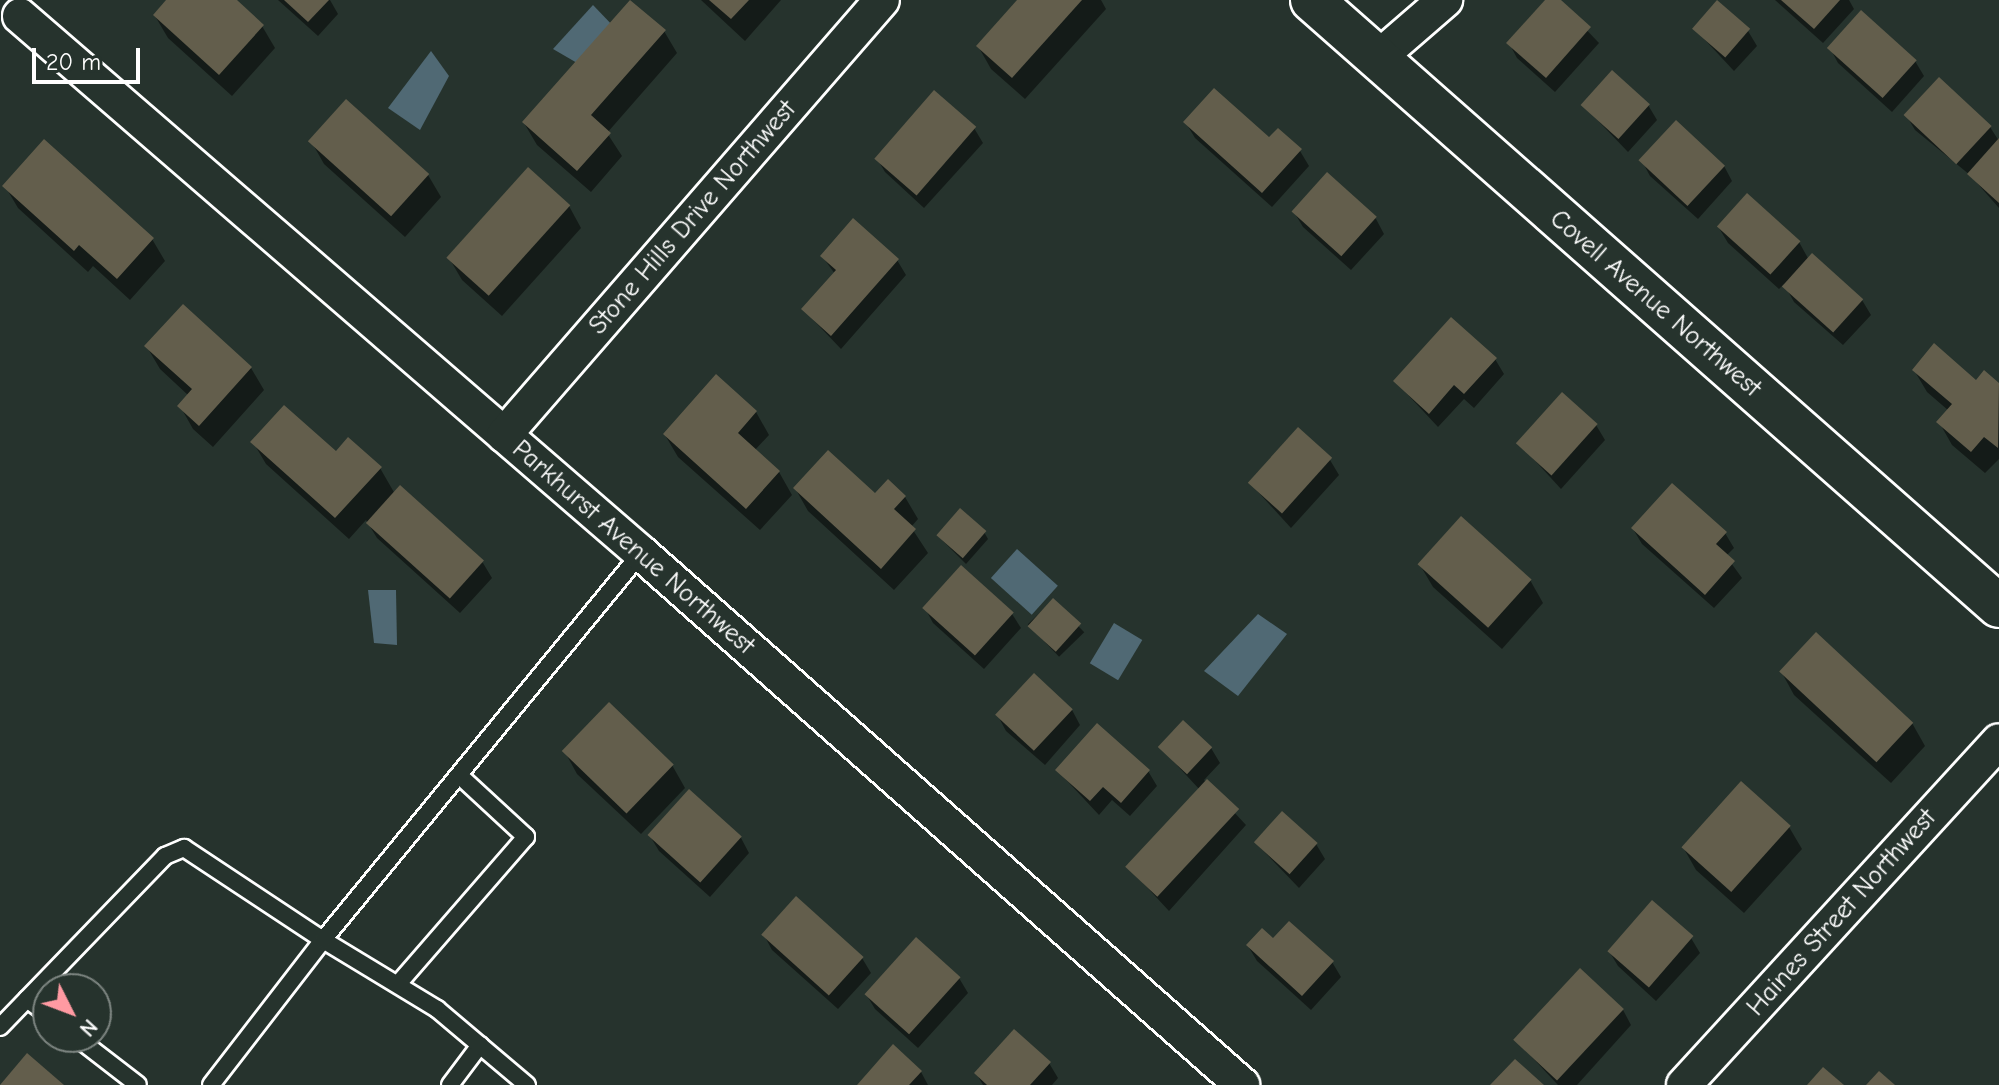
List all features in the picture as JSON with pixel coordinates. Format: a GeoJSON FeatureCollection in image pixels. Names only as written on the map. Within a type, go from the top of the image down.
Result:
{"type":"FeatureCollection","features":[{"type":"Feature","properties":{"kind":"street","name":"Stone Hills Drive Northwest"},"geometry":{"type":"LineString","coordinates":[[504,435],[882,0]]}},
{"type":"Feature","properties":{"kind":"street","name":"Covell Avenue Northwest"},"geometry":{"type":"LineString","coordinates":[[1312,0],[1999,606]]}},
{"type":"Feature","properties":{"kind":"street"},"geometry":{"type":"LineString","coordinates":[[1378,58],[1445,0]]}},
{"type":"Feature","properties":{"kind":"street","name":"Parkhurst Avenue Northwest"},"geometry":{"type":"LineString","coordinates":[[18,17],[641,553],[1242,1085]]}},
{"type":"Feature","properties":{"kind":"street","name":"Haines Street Northwest"},"geometry":{"type":"LineString","coordinates":[[1684,1085],[1999,741]]}},
{"type":"Feature","properties":{"kind":"lane"},"geometry":{"type":"LineString","coordinates":[[211,1085],[323,940],[641,553]]}},
{"type":"Feature","properties":{"kind":"lane"},"geometry":{"type":"LineString","coordinates":[[398,984],[526,837],[460,776]]}},
{"type":"Feature","properties":{"kind":"lane"},"geometry":{"type":"LineString","coordinates":[[0,1027],[165,856],[184,848],[323,940],[398,984],[480,1045],[527,1085]]}},
{"type":"Feature","properties":{"kind":"lane"},"geometry":{"type":"LineString","coordinates":[[27,999],[32,1003]]}},
{"type":"Feature","properties":{"kind":"lane"},"geometry":{"type":"LineString","coordinates":[[450,1085],[480,1045]]}},
{"type":"Feature","properties":{"kind":"lane"},"geometry":{"type":"LineString","coordinates":[[97,1053],[138,1085]]}},
{"type":"Feature","properties":{"kind":"water"},"geometry":{"type":"Polygon","coordinates":[[[593,5],[616,29],[584,67],[553,49],[593,5]]]}},
{"type":"Feature","properties":{"kind":"water"},"geometry":{"type":"Polygon","coordinates":[[[431,51],[449,76],[420,130],[388,108],[431,51]]]}},
{"type":"Feature","properties":{"kind":"water"},"geometry":{"type":"Polygon","coordinates":[[[1017,549],[1058,586],[1032,615],[991,578],[1017,549]]]}},
{"type":"Feature","properties":{"kind":"water"},"geometry":{"type":"Polygon","coordinates":[[[368,590],[396,590],[397,645],[374,643],[368,590]]]}},
{"type":"Feature","properties":{"kind":"water"},"geometry":{"type":"Polygon","coordinates":[[[1258,614],[1287,634],[1238,696],[1204,671],[1258,614]]]}},
{"type":"Feature","properties":{"kind":"water"},"geometry":{"type":"Polygon","coordinates":[[[1114,623],[1142,640],[1118,680],[1090,663],[1114,623]]]}},
{"type":"Feature","properties":{"kind":"building"},"geometry":{"type":"Polygon","coordinates":[[[166,0],[237,0],[264,25],[219,75],[153,15],[166,0]]]}},
{"type":"Feature","properties":{"kind":"building"},"geometry":{"type":"Polygon","coordinates":[[[284,0],[329,0],[308,22],[284,0]]]}},
{"type":"Feature","properties":{"kind":"building"},"geometry":{"type":"Polygon","coordinates":[[[630,0],[666,30],[591,115],[611,133],[577,171],[522,122],[630,0]]]}},
{"type":"Feature","properties":{"kind":"building"},"geometry":{"type":"Polygon","coordinates":[[[709,0],[749,0],[731,19],[709,0]]]}},
{"type":"Feature","properties":{"kind":"building"},"geometry":{"type":"Polygon","coordinates":[[[1017,0],[1082,0],[1012,78],[976,46],[1017,0]]]}},
{"type":"Feature","properties":{"kind":"building"},"geometry":{"type":"Polygon","coordinates":[[[1545,0],[1561,0],[1591,27],[1546,78],[1506,43],[1545,0]]]}},
{"type":"Feature","properties":{"kind":"building"},"geometry":{"type":"Polygon","coordinates":[[[1717,0],[1750,29],[1725,58],[1692,29],[1717,0]]]}},
{"type":"Feature","properties":{"kind":"building"},"geometry":{"type":"Polygon","coordinates":[[[1781,0],[1840,0],[1814,29],[1781,0]]]}},
{"type":"Feature","properties":{"kind":"building"},"geometry":{"type":"Polygon","coordinates":[[[1861,10],[1917,60],[1883,98],[1827,48],[1861,10]]]}},
{"type":"Feature","properties":{"kind":"building"},"geometry":{"type":"Polygon","coordinates":[[[1612,70],[1650,104],[1618,139],[1581,105],[1612,70]]]}},
{"type":"Feature","properties":{"kind":"building"},"geometry":{"type":"Polygon","coordinates":[[[1939,77],[1992,126],[1956,164],[1904,115],[1939,77]]]}},
{"type":"Feature","properties":{"kind":"building"},"geometry":{"type":"Polygon","coordinates":[[[1214,88],[1269,137],[1278,128],[1302,149],[1262,193],[1183,122],[1214,88]]]}},
{"type":"Feature","properties":{"kind":"building"},"geometry":{"type":"Polygon","coordinates":[[[934,90],[976,127],[917,195],[874,159],[934,90]]]}},
{"type":"Feature","properties":{"kind":"building"},"geometry":{"type":"Polygon","coordinates":[[[346,99],[429,174],[391,216],[308,141],[346,99]]]}},
{"type":"Feature","properties":{"kind":"building"},"geometry":{"type":"Polygon","coordinates":[[[1676,120],[1725,166],[1687,206],[1638,160],[1676,120]]]}},
{"type":"Feature","properties":{"kind":"building"},"geometry":{"type":"Polygon","coordinates":[[[1999,138],[1999,203],[1967,174],[1999,138]]]}},
{"type":"Feature","properties":{"kind":"building"},"geometry":{"type":"Polygon","coordinates":[[[44,139],[154,238],[117,279],[79,245],[74,251],[2,186],[44,139]]]}},
{"type":"Feature","properties":{"kind":"building"},"geometry":{"type":"Polygon","coordinates":[[[528,167],[570,205],[489,296],[446,258],[528,167]]]}},
{"type":"Feature","properties":{"kind":"building"},"geometry":{"type":"Polygon","coordinates":[[[1327,172],[1377,217],[1341,256],[1292,211],[1327,172]]]}},
{"type":"Feature","properties":{"kind":"building"},"geometry":{"type":"Polygon","coordinates":[[[1747,193],[1801,241],[1770,275],[1717,226],[1747,193]]]}},
{"type":"Feature","properties":{"kind":"building"},"geometry":{"type":"Polygon","coordinates":[[[853,218],[899,259],[831,336],[801,309],[836,270],[820,256],[853,218]]]}},
{"type":"Feature","properties":{"kind":"building"},"geometry":{"type":"Polygon","coordinates":[[[1812,253],[1863,299],[1833,333],[1782,286],[1812,253]]]}},
{"type":"Feature","properties":{"kind":"building"},"geometry":{"type":"Polygon","coordinates":[[[183,304],[252,367],[199,426],[177,406],[192,389],[144,346],[183,304]]]}},
{"type":"Feature","properties":{"kind":"building"},"geometry":{"type":"Polygon","coordinates":[[[1451,317],[1497,358],[1464,394],[1454,385],[1429,414],[1393,381],[1451,317]]]}},
{"type":"Feature","properties":{"kind":"building"},"geometry":{"type":"Polygon","coordinates":[[[1934,343],[1976,380],[1984,370],[1999,383],[1998,448],[1984,437],[1971,452],[1936,422],[1952,404],[1912,370],[1934,343]]]}},
{"type":"Feature","properties":{"kind":"building"},"geometry":{"type":"Polygon","coordinates":[[[716,374],[757,411],[738,433],[780,471],[746,509],[663,434],[716,374]]]}},
{"type":"Feature","properties":{"kind":"building"},"geometry":{"type":"Polygon","coordinates":[[[1562,392],[1598,424],[1552,475],[1516,443],[1562,392]]]}},
{"type":"Feature","properties":{"kind":"building"},"geometry":{"type":"Polygon","coordinates":[[[284,405],[336,451],[348,437],[382,467],[335,518],[250,442],[284,405]]]}},
{"type":"Feature","properties":{"kind":"building"},"geometry":{"type":"Polygon","coordinates":[[[1298,427],[1332,458],[1282,514],[1248,483],[1298,427]]]}},
{"type":"Feature","properties":{"kind":"building"},"geometry":{"type":"Polygon","coordinates":[[[828,450],[875,493],[888,479],[906,496],[894,509],[916,529],[881,569],[793,488],[828,450]]]}},
{"type":"Feature","properties":{"kind":"building"},"geometry":{"type":"Polygon","coordinates":[[[1672,483],[1727,532],[1716,544],[1735,561],[1705,595],[1631,528],[1672,483]]]}},
{"type":"Feature","properties":{"kind":"building"},"geometry":{"type":"Polygon","coordinates":[[[400,485],[484,561],[450,599],[366,523],[400,485]]]}},
{"type":"Feature","properties":{"kind":"building"},"geometry":{"type":"Polygon","coordinates":[[[960,508],[986,531],[963,558],[936,535],[960,508]]]}},
{"type":"Feature","properties":{"kind":"building"},"geometry":{"type":"Polygon","coordinates":[[[1461,516],[1532,580],[1488,628],[1418,564],[1461,516]]]}},
{"type":"Feature","properties":{"kind":"building"},"geometry":{"type":"Polygon","coordinates":[[[961,565],[1014,613],[975,656],[922,608],[961,565]]]}},
{"type":"Feature","properties":{"kind":"building"},"geometry":{"type":"Polygon","coordinates":[[[1053,598],[1081,623],[1056,652],[1028,626],[1053,598]]]}},
{"type":"Feature","properties":{"kind":"building"},"geometry":{"type":"Polygon","coordinates":[[[1816,632],[1913,723],[1876,762],[1779,671],[1816,632]]]}},
{"type":"Feature","properties":{"kind":"building"},"geometry":{"type":"Polygon","coordinates":[[[1034,673],[1073,709],[1034,751],[995,715],[1034,673]]]}},
{"type":"Feature","properties":{"kind":"building"},"geometry":{"type":"Polygon","coordinates":[[[609,702],[674,765],[627,813],[562,751],[609,702]]]}},
{"type":"Feature","properties":{"kind":"building"},"geometry":{"type":"Polygon","coordinates":[[[1183,720],[1212,747],[1187,774],[1158,747],[1183,720]]]}},
{"type":"Feature","properties":{"kind":"building"},"geometry":{"type":"Polygon","coordinates":[[[1097,723],[1150,770],[1121,803],[1103,787],[1090,801],[1055,770],[1097,723]]]}},
{"type":"Feature","properties":{"kind":"building"},"geometry":{"type":"Polygon","coordinates":[[[1207,779],[1239,809],[1157,897],[1125,867],[1207,779]]]}},
{"type":"Feature","properties":{"kind":"building"},"geometry":{"type":"Polygon","coordinates":[[[1741,781],[1791,826],[1731,892],[1681,847],[1741,781]]]}},
{"type":"Feature","properties":{"kind":"building"},"geometry":{"type":"Polygon","coordinates":[[[689,789],[742,837],[700,883],[648,835],[689,789]]]}},
{"type":"Feature","properties":{"kind":"building"},"geometry":{"type":"Polygon","coordinates":[[[1282,811],[1318,843],[1290,874],[1254,842],[1282,811]]]}},
{"type":"Feature","properties":{"kind":"building"},"geometry":{"type":"Polygon","coordinates":[[[796,896],[864,957],[829,996],[761,935],[796,896]]]}},
{"type":"Feature","properties":{"kind":"building"},"geometry":{"type":"Polygon","coordinates":[[[1652,900],[1694,936],[1649,987],[1607,951],[1652,900]]]}},
{"type":"Feature","properties":{"kind":"building"},"geometry":{"type":"Polygon","coordinates":[[[1289,921],[1334,961],[1302,996],[1246,945],[1262,928],[1273,938],[1289,921]]]}},
{"type":"Feature","properties":{"kind":"building"},"geometry":{"type":"Polygon","coordinates":[[[916,937],[961,977],[909,1034],[864,994],[916,937]]]}},
{"type":"Feature","properties":{"kind":"building"},"geometry":{"type":"Polygon","coordinates":[[[1580,968],[1624,1009],[1557,1081],[1513,1040],[1580,968]]]}},
{"type":"Feature","properties":{"kind":"building"},"geometry":{"type":"Polygon","coordinates":[[[1014,1029],[1051,1062],[1030,1085],[987,1085],[974,1073],[1014,1029]]]}},
{"type":"Feature","properties":{"kind":"building"},"geometry":{"type":"Polygon","coordinates":[[[893,1044],[922,1071],[909,1085],[857,1085],[893,1044]]]}},
{"type":"Feature","properties":{"kind":"building"},"geometry":{"type":"Polygon","coordinates":[[[27,1053],[64,1085],[0,1085],[27,1053]]]}},
{"type":"Feature","properties":{"kind":"building"},"geometry":{"type":"Polygon","coordinates":[[[1515,1059],[1544,1085],[1490,1085],[1515,1059]]]}},
{"type":"Feature","properties":{"kind":"building"},"geometry":{"type":"Polygon","coordinates":[[[1823,1067],[1844,1085],[1807,1085],[1823,1067]]]}},
{"type":"Feature","properties":{"kind":"building"},"geometry":{"type":"Polygon","coordinates":[[[1879,1071],[1895,1085],[1866,1085],[1879,1071]]]}}]}
